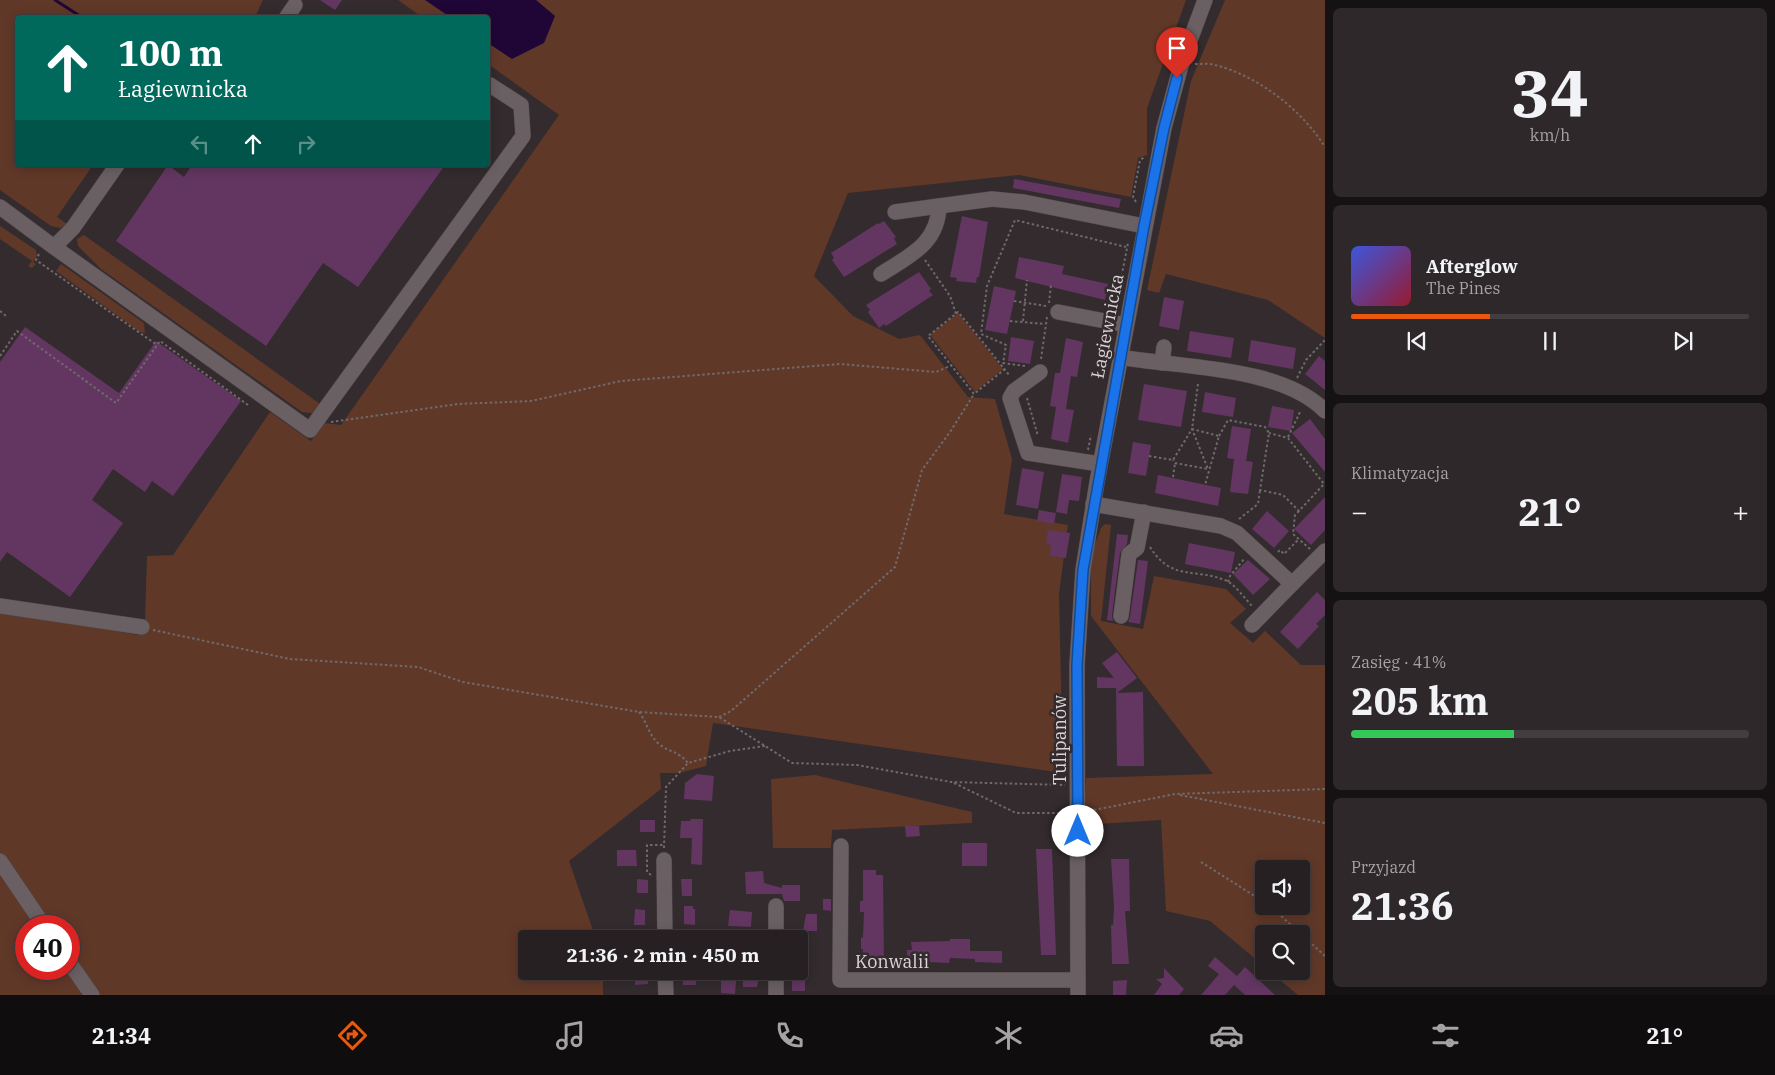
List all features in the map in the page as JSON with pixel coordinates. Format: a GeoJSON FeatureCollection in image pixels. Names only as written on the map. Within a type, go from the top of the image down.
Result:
{"type":"FeatureCollection","features":[{"type":"Feature","properties":{"kind":"street","name":"Łagiewnicka"},"geometry":{"type":"LineString","coordinates":[[1077,665],[1081,582],[1100,464],[1144,226],[1172,94],[1205,0]]}},
{"type":"Feature","properties":{"kind":"street"},"geometry":{"type":"LineString","coordinates":[[288,15],[295,5]]}},
{"type":"Feature","properties":{"kind":"street"},"geometry":{"type":"LineString","coordinates":[[0,207],[310,430],[523,136],[521,105],[490,85]]}},
{"type":"Feature","properties":{"kind":"street"},"geometry":{"type":"LineString","coordinates":[[54,247],[73,228],[116,167]]}},
{"type":"Feature","properties":{"kind":"street"},"geometry":{"type":"LineString","coordinates":[[896,212],[992,199],[1024,202],[1144,226]]}},
{"type":"Feature","properties":{"kind":"street"},"geometry":{"type":"LineString","coordinates":[[881,274],[920,248],[932,236],[939,220],[939,206]]}},
{"type":"Feature","properties":{"kind":"street"},"geometry":{"type":"LineString","coordinates":[[1053,314],[1126,325]]}},
{"type":"Feature","properties":{"kind":"street"},"geometry":{"type":"LineString","coordinates":[[1162,363],[1164,347]]}},
{"type":"Feature","properties":{"kind":"street"},"geometry":{"type":"LineString","coordinates":[[1120,357],[1256,376],[1286,385],[1309,396],[1325,411]]}},
{"type":"Feature","properties":{"kind":"street"},"geometry":{"type":"LineString","coordinates":[[1038,370],[1014,390],[1010,398],[1028,453],[1100,464]]}},
{"type":"Feature","properties":{"kind":"street"},"geometry":{"type":"LineString","coordinates":[[1093,504],[1222,526],[1236,532],[1292,584]]}},
{"type":"Feature","properties":{"kind":"street"},"geometry":{"type":"LineString","coordinates":[[1121,616],[1129,554],[1137,548],[1144,512]]}},
{"type":"Feature","properties":{"kind":"street"},"geometry":{"type":"LineString","coordinates":[[1252,625],[1322,555]]}},
{"type":"Feature","properties":{"kind":"street"},"geometry":{"type":"LineString","coordinates":[[0,606],[142,628]]}},
{"type":"Feature","properties":{"kind":"street","name":"Tulipanów"},"geometry":{"type":"LineString","coordinates":[[1077,665],[1078,987]]}},
{"type":"Feature","properties":{"kind":"street","name":"Konwalii"},"geometry":{"type":"LineString","coordinates":[[841,846],[840,980],[1078,987]]}},
{"type":"Feature","properties":{"kind":"street"},"geometry":{"type":"LineString","coordinates":[[664,860],[665,930]]}},
{"type":"Feature","properties":{"kind":"street"},"geometry":{"type":"LineString","coordinates":[[0,861],[37,915]]}},
{"type":"Feature","properties":{"kind":"street"},"geometry":{"type":"LineString","coordinates":[[776,906],[776,930]]}},
{"type":"Feature","properties":{"kind":"street"},"geometry":{"type":"LineString","coordinates":[[80,978],[92,995]]}},
{"type":"Feature","properties":{"kind":"street"},"geometry":{"type":"LineString","coordinates":[[665,980],[666,995]]}},
{"type":"Feature","properties":{"kind":"street"},"geometry":{"type":"LineString","coordinates":[[776,980],[776,995]]}},
{"type":"Feature","properties":{"kind":"path"},"geometry":{"type":"LineString","coordinates":[[1192,63],[1213,64],[1258,83],[1314,129],[1325,147]]}},
{"type":"Feature","properties":{"kind":"path"},"geometry":{"type":"LineString","coordinates":[[981,334],[987,286],[1015,220],[1126,247]]}},
{"type":"Feature","properties":{"kind":"path"},"geometry":{"type":"LineString","coordinates":[[927,241],[925,260],[950,296],[956,314]]}},
{"type":"Feature","properties":{"kind":"path"},"geometry":{"type":"LineString","coordinates":[[40,252],[36,260],[157,345]]}},
{"type":"Feature","properties":{"kind":"path"},"geometry":{"type":"LineString","coordinates":[[1024,322],[1027,280]]}},
{"type":"Feature","properties":{"kind":"path"},"geometry":{"type":"LineString","coordinates":[[1014,301],[1049,306],[1051,285]]}},
{"type":"Feature","properties":{"kind":"path"},"geometry":{"type":"LineString","coordinates":[[0,311],[6,316]]}},
{"type":"Feature","properties":{"kind":"path"},"geometry":{"type":"LineString","coordinates":[[974,394],[928,336],[958,312],[1024,391],[1034,418],[1038,440]]}},
{"type":"Feature","properties":{"kind":"path"},"geometry":{"type":"LineString","coordinates":[[974,332],[1006,345],[1003,363],[1038,370],[1045,324],[1053,314]]}},
{"type":"Feature","properties":{"kind":"path"},"geometry":{"type":"LineString","coordinates":[[1010,321],[1045,324]]}},
{"type":"Feature","properties":{"kind":"path"},"geometry":{"type":"LineString","coordinates":[[0,356],[17,331],[116,403],[160,341],[248,405]]}},
{"type":"Feature","properties":{"kind":"path"},"geometry":{"type":"LineString","coordinates":[[1296,380],[1306,360],[1325,340]]}},
{"type":"Feature","properties":{"kind":"path"},"geometry":{"type":"LineString","coordinates":[[317,420],[333,423],[458,404],[531,401],[621,381],[840,364],[936,372],[952,365]]}},
{"type":"Feature","properties":{"kind":"path"},"geometry":{"type":"LineString","coordinates":[[719,717],[730,711],[895,567],[922,470],[950,432],[974,394],[1006,371],[1008,364]]}},
{"type":"Feature","properties":{"kind":"path"},"geometry":{"type":"LineString","coordinates":[[1173,460],[1192,429],[1198,384]]}},
{"type":"Feature","properties":{"kind":"path"},"geometry":{"type":"LineString","coordinates":[[1288,438],[1309,396]]}},
{"type":"Feature","properties":{"kind":"path"},"geometry":{"type":"LineString","coordinates":[[1205,485],[1208,469],[1219,436],[1228,420],[1265,426],[1270,433],[1288,438],[1324,484],[1295,515],[1293,534],[1322,555]]}},
{"type":"Feature","properties":{"kind":"path"},"geometry":{"type":"LineString","coordinates":[[1192,429],[1219,436]]}},
{"type":"Feature","properties":{"kind":"path"},"geometry":{"type":"LineString","coordinates":[[1192,429],[1208,469]]}},
{"type":"Feature","properties":{"kind":"path"},"geometry":{"type":"LineString","coordinates":[[1239,519],[1258,504],[1270,433]]}},
{"type":"Feature","properties":{"kind":"path"},"geometry":{"type":"LineString","coordinates":[[1149,456],[1208,469]]}},
{"type":"Feature","properties":{"kind":"path"},"geometry":{"type":"LineString","coordinates":[[1174,477],[1176,463]]}},
{"type":"Feature","properties":{"kind":"path"},"geometry":{"type":"LineString","coordinates":[[1260,490],[1282,495],[1299,510]]}},
{"type":"Feature","properties":{"kind":"path"},"geometry":{"type":"LineString","coordinates":[[1140,530],[1163,564],[1177,571],[1228,582],[1253,608]]}},
{"type":"Feature","properties":{"kind":"path"},"geometry":{"type":"LineString","coordinates":[[1274,555],[1280,550],[1284,554],[1299,539]]}},
{"type":"Feature","properties":{"kind":"path"},"geometry":{"type":"LineString","coordinates":[[1228,582],[1230,576],[1250,552]]}},
{"type":"Feature","properties":{"kind":"path"},"geometry":{"type":"LineString","coordinates":[[142,628],[290,659],[418,668],[463,682],[639,712],[719,717],[792,763],[857,766],[951,782],[1078,786]]}},
{"type":"Feature","properties":{"kind":"path"},"geometry":{"type":"LineString","coordinates":[[639,712],[647,722],[652,736],[660,745],[680,754],[688,763]]}},
{"type":"Feature","properties":{"kind":"path"},"geometry":{"type":"LineString","coordinates":[[664,860],[666,787],[688,763],[730,751],[765,746]]}},
{"type":"Feature","properties":{"kind":"path"},"geometry":{"type":"LineString","coordinates":[[951,782],[1016,813],[1078,812],[1125,806],[1175,794],[1325,790]]}},
{"type":"Feature","properties":{"kind":"path"},"geometry":{"type":"LineString","coordinates":[[1175,794],[1325,823]]}},
{"type":"Feature","properties":{"kind":"path"},"geometry":{"type":"LineString","coordinates":[[1201,862],[1255,896]]}},
{"type":"Feature","properties":{"kind":"path"},"geometry":{"type":"LineString","coordinates":[[1280,915],[1291,925]]}},
{"type":"Feature","properties":{"kind":"path"},"geometry":{"type":"LineString","coordinates":[[1310,942],[1325,956]]}},
{"type":"Feature","properties":{"kind":"shaded area"},"geometry":{"type":"Polygon","coordinates":[[[0,0],[263,0],[256,15],[15,15],[15,167],[92,167],[57,217],[67,224],[60,228],[51,226],[0,190],[0,0]]]}},
{"type":"Feature","properties":{"kind":"shaded area"},"geometry":{"type":"Polygon","coordinates":[[[398,0],[1186,0],[1147,108],[1147,155],[1138,158],[1131,197],[1019,175],[848,193],[814,276],[853,316],[899,339],[920,335],[968,397],[995,399],[1012,459],[1004,514],[1068,525],[1059,594],[1063,773],[713,723],[706,766],[679,773],[660,773],[661,789],[569,861],[593,930],[518,930],[518,980],[603,980],[603,995],[0,995],[0,611],[138,635],[145,619],[147,556],[173,555],[270,412],[311,441],[324,423],[341,425],[559,115],[490,65],[490,15],[419,15],[398,0]]]}},
{"type":"Feature","properties":{"kind":"shaded area"},"geometry":{"type":"Polygon","coordinates":[[[425,0],[536,0],[555,16],[544,43],[512,59],[490,44],[490,15],[447,15],[425,0]]]}},
{"type":"Feature","properties":{"kind":"shaded area"},"geometry":{"type":"Polygon","coordinates":[[[1225,0],[1325,0],[1325,338],[1268,300],[1166,274],[1159,293],[1147,290],[1191,81],[1225,0]]]}},
{"type":"Feature","properties":{"kind":"shaded area"},"geometry":{"type":"Polygon","coordinates":[[[0,226],[36,250],[37,256],[33,262],[36,264],[32,268],[28,266],[32,261],[0,239],[0,226]]]}},
{"type":"Feature","properties":{"kind":"shaded area"},"geometry":{"type":"Polygon","coordinates":[[[84,235],[323,406],[312,413],[302,412],[101,269],[78,246],[77,239],[84,235]]]}},
{"type":"Feature","properties":{"kind":"shaded area"},"geometry":{"type":"Polygon","coordinates":[[[61,264],[144,323],[145,333],[140,332],[56,271],[61,264]]]}},
{"type":"Feature","properties":{"kind":"shaded area"},"geometry":{"type":"Polygon","coordinates":[[[958,313],[1003,369],[975,392],[930,335],[958,313]]]}},
{"type":"Feature","properties":{"kind":"shaded area"},"geometry":{"type":"Polygon","coordinates":[[[1105,524],[1111,525],[1101,621],[1143,629],[1154,576],[1226,589],[1246,609],[1230,623],[1253,643],[1265,631],[1301,665],[1325,665],[1325,995],[1298,995],[1280,980],[1310,980],[1310,925],[1255,925],[1255,958],[1210,921],[1166,911],[1161,820],[1083,825],[1086,778],[1213,774],[1091,616],[1091,555],[1101,528],[1105,524]]]}},
{"type":"Feature","properties":{"kind":"shaded area"},"geometry":{"type":"Polygon","coordinates":[[[815,775],[972,812],[972,823],[832,830],[831,848],[773,848],[771,779],[815,775]]]}},
{"type":"Feature","properties":{"kind":"building"},"geometry":{"type":"Polygon","coordinates":[[[320,0],[342,0],[335,10],[320,0]]]}},
{"type":"Feature","properties":{"kind":"building"},"geometry":{"type":"Polygon","coordinates":[[[167,167],[171,167],[184,177],[191,167],[444,167],[358,287],[323,263],[266,346],[116,241],[167,167]]]}},
{"type":"Feature","properties":{"kind":"building"},"geometry":{"type":"Polygon","coordinates":[[[1014,179],[1121,199],[1119,208],[1013,188],[1014,179]]]}},
{"type":"Feature","properties":{"kind":"building"},"geometry":{"type":"Polygon","coordinates":[[[962,216],[988,222],[979,277],[977,277],[976,283],[956,281],[957,278],[950,277],[962,216]]]}},
{"type":"Feature","properties":{"kind":"building"},"geometry":{"type":"Polygon","coordinates":[[[884,221],[896,237],[894,238],[897,244],[844,277],[832,260],[834,258],[831,253],[884,221]]]}},
{"type":"Feature","properties":{"kind":"building"},"geometry":{"type":"Polygon","coordinates":[[[1019,257],[1064,266],[1062,274],[1108,284],[1105,300],[1015,278],[1019,257]]]}},
{"type":"Feature","properties":{"kind":"building"},"geometry":{"type":"Polygon","coordinates":[[[919,272],[933,295],[886,326],[884,324],[879,328],[868,312],[870,310],[866,305],[919,272]]]}},
{"type":"Feature","properties":{"kind":"building"},"geometry":{"type":"Polygon","coordinates":[[[994,286],[1016,291],[1007,334],[985,330],[994,286]]]}},
{"type":"Feature","properties":{"kind":"building"},"geometry":{"type":"Polygon","coordinates":[[[1164,297],[1184,301],[1179,330],[1159,326],[1164,297]]]}},
{"type":"Feature","properties":{"kind":"building"},"geometry":{"type":"Polygon","coordinates":[[[25,327],[119,393],[156,341],[241,401],[173,496],[152,481],[145,492],[113,469],[92,500],[123,523],[70,597],[7,552],[0,562],[0,362],[25,327]]]}},
{"type":"Feature","properties":{"kind":"building"},"geometry":{"type":"Polygon","coordinates":[[[1190,331],[1234,338],[1231,358],[1187,351],[1190,331]]]}},
{"type":"Feature","properties":{"kind":"building"},"geometry":{"type":"Polygon","coordinates":[[[1011,337],[1034,341],[1030,364],[1008,361],[1011,337]]]}},
{"type":"Feature","properties":{"kind":"building"},"geometry":{"type":"Polygon","coordinates":[[[1066,338],[1083,342],[1077,377],[1071,376],[1066,409],[1074,410],[1068,443],[1051,439],[1056,407],[1050,406],[1055,373],[1060,373],[1066,338]]]}},
{"type":"Feature","properties":{"kind":"building"},"geometry":{"type":"Polygon","coordinates":[[[1251,340],[1296,348],[1293,369],[1248,361],[1251,340]]]}},
{"type":"Feature","properties":{"kind":"building"},"geometry":{"type":"Polygon","coordinates":[[[1319,356],[1325,361],[1325,390],[1305,374],[1319,356]]]}},
{"type":"Feature","properties":{"kind":"building"},"geometry":{"type":"Polygon","coordinates":[[[1144,384],[1187,391],[1181,427],[1138,420],[1144,384]]]}},
{"type":"Feature","properties":{"kind":"building"},"geometry":{"type":"Polygon","coordinates":[[[1205,392],[1236,398],[1233,417],[1202,412],[1205,392]]]}},
{"type":"Feature","properties":{"kind":"building"},"geometry":{"type":"Polygon","coordinates":[[[1272,406],[1294,410],[1291,431],[1268,427],[1272,406]]]}},
{"type":"Feature","properties":{"kind":"building"},"geometry":{"type":"Polygon","coordinates":[[[1310,419],[1325,439],[1325,472],[1292,433],[1310,419]]]}},
{"type":"Feature","properties":{"kind":"building"},"geometry":{"type":"Polygon","coordinates":[[[1232,426],[1251,429],[1246,461],[1253,462],[1248,494],[1230,492],[1234,459],[1227,458],[1232,426]]]}},
{"type":"Feature","properties":{"kind":"building"},"geometry":{"type":"Polygon","coordinates":[[[1133,442],[1151,445],[1146,476],[1128,473],[1133,442]]]}},
{"type":"Feature","properties":{"kind":"building"},"geometry":{"type":"Polygon","coordinates":[[[1022,468],[1044,472],[1038,509],[1016,505],[1022,468]]]}},
{"type":"Feature","properties":{"kind":"building"},"geometry":{"type":"Polygon","coordinates":[[[1062,474],[1082,477],[1079,501],[1069,500],[1067,514],[1056,512],[1062,474]]]}},
{"type":"Feature","properties":{"kind":"building"},"geometry":{"type":"Polygon","coordinates":[[[1158,475],[1221,488],[1218,506],[1155,493],[1158,475]]]}},
{"type":"Feature","properties":{"kind":"building"},"geometry":{"type":"Polygon","coordinates":[[[1325,497],[1325,530],[1311,545],[1294,529],[1325,497]]]}},
{"type":"Feature","properties":{"kind":"building"},"geometry":{"type":"Polygon","coordinates":[[[1039,510],[1056,513],[1054,524],[1037,521],[1039,510]]]}},
{"type":"Feature","properties":{"kind":"building"},"geometry":{"type":"Polygon","coordinates":[[[1267,511],[1289,531],[1274,548],[1252,529],[1267,511]]]}},
{"type":"Feature","properties":{"kind":"building"},"geometry":{"type":"Polygon","coordinates":[[[1048,530],[1070,533],[1066,558],[1050,556],[1051,545],[1046,544],[1048,530]]]}},
{"type":"Feature","properties":{"kind":"building"},"geometry":{"type":"Polygon","coordinates":[[[1117,534],[1128,535],[1127,544],[1120,553],[1112,615],[1113,621],[1107,620],[1117,534]]]}},
{"type":"Feature","properties":{"kind":"building"},"geometry":{"type":"Polygon","coordinates":[[[1189,543],[1235,552],[1231,573],[1185,564],[1189,543]]]}},
{"type":"Feature","properties":{"kind":"building"},"geometry":{"type":"Polygon","coordinates":[[[1138,560],[1148,561],[1140,624],[1128,622],[1138,560]]]}},
{"type":"Feature","properties":{"kind":"building"},"geometry":{"type":"Polygon","coordinates":[[[1248,560],[1270,579],[1253,595],[1233,574],[1248,560]]]}},
{"type":"Feature","properties":{"kind":"building"},"geometry":{"type":"Polygon","coordinates":[[[1317,592],[1325,600],[1325,615],[1316,624],[1319,626],[1298,649],[1280,632],[1317,592]]]}},
{"type":"Feature","properties":{"kind":"building"},"geometry":{"type":"Polygon","coordinates":[[[1117,652],[1137,678],[1117,693],[1143,692],[1144,766],[1117,766],[1116,688],[1097,688],[1097,677],[1114,678],[1102,663],[1117,652]]]}},
{"type":"Feature","properties":{"kind":"building"},"geometry":{"type":"Polygon","coordinates":[[[697,774],[714,776],[712,801],[684,799],[685,783],[697,774]]]}},
{"type":"Feature","properties":{"kind":"building"},"geometry":{"type":"Polygon","coordinates":[[[691,819],[703,819],[702,865],[691,864],[692,838],[680,838],[681,821],[690,821],[691,819]]]}},
{"type":"Feature","properties":{"kind":"building"},"geometry":{"type":"Polygon","coordinates":[[[640,820],[655,820],[655,832],[640,832],[640,820]]]}},
{"type":"Feature","properties":{"kind":"building"},"geometry":{"type":"Polygon","coordinates":[[[905,826],[919,826],[920,836],[906,837],[905,826]]]}},
{"type":"Feature","properties":{"kind":"building"},"geometry":{"type":"Polygon","coordinates":[[[962,843],[987,843],[987,866],[962,866],[962,843]]]}},
{"type":"Feature","properties":{"kind":"building"},"geometry":{"type":"Polygon","coordinates":[[[1036,849],[1052,849],[1056,955],[1041,955],[1036,849]]]}},
{"type":"Feature","properties":{"kind":"building"},"geometry":{"type":"Polygon","coordinates":[[[617,850],[636,850],[637,866],[617,866],[617,850]]]}},
{"type":"Feature","properties":{"kind":"building"},"geometry":{"type":"Polygon","coordinates":[[[1111,859],[1129,859],[1130,911],[1125,911],[1129,964],[1112,964],[1111,925],[1113,925],[1114,907],[1111,859]]]}},
{"type":"Feature","properties":{"kind":"building"},"geometry":{"type":"Polygon","coordinates":[[[863,870],[876,870],[876,875],[883,875],[884,962],[863,963],[861,938],[863,937],[864,912],[860,912],[860,901],[863,901],[863,870]]]}},
{"type":"Feature","properties":{"kind":"building"},"geometry":{"type":"Polygon","coordinates":[[[763,871],[764,883],[782,888],[782,885],[800,885],[800,901],[784,901],[782,894],[746,894],[745,872],[763,871]]]}},
{"type":"Feature","properties":{"kind":"building"},"geometry":{"type":"Polygon","coordinates":[[[637,879],[648,880],[648,893],[637,893],[637,879]]]}},
{"type":"Feature","properties":{"kind":"building"},"geometry":{"type":"Polygon","coordinates":[[[681,879],[692,879],[692,896],[682,896],[681,879]]]}},
{"type":"Feature","properties":{"kind":"building"},"geometry":{"type":"Polygon","coordinates":[[[823,899],[831,899],[831,911],[823,910],[823,899]]]}},
{"type":"Feature","properties":{"kind":"building"},"geometry":{"type":"Polygon","coordinates":[[[684,906],[693,906],[693,909],[695,909],[695,925],[684,924],[684,906]]]}},
{"type":"Feature","properties":{"kind":"building"},"geometry":{"type":"Polygon","coordinates":[[[635,909],[645,910],[645,925],[634,925],[635,909]]]}},
{"type":"Feature","properties":{"kind":"building"},"geometry":{"type":"Polygon","coordinates":[[[730,910],[752,912],[751,927],[728,926],[730,910]]]}},
{"type":"Feature","properties":{"kind":"building"},"geometry":{"type":"Polygon","coordinates":[[[806,914],[817,914],[817,931],[803,930],[806,914]]]}},
{"type":"Feature","properties":{"kind":"building"},"geometry":{"type":"Polygon","coordinates":[[[950,939],[970,939],[970,951],[1002,951],[1002,963],[975,962],[975,959],[950,958],[949,963],[907,961],[907,950],[912,950],[911,942],[950,941],[950,939]]]}},
{"type":"Feature","properties":{"kind":"building"},"geometry":{"type":"Polygon","coordinates":[[[808,943],[809,943],[808,959],[808,943]]]}},
{"type":"Feature","properties":{"kind":"building"},"geometry":{"type":"Polygon","coordinates":[[[1215,957],[1237,976],[1245,967],[1255,976],[1255,980],[1259,980],[1275,995],[1245,995],[1234,985],[1225,995],[1201,995],[1219,974],[1208,966],[1215,957]]]}},
{"type":"Feature","properties":{"kind":"building"},"geometry":{"type":"Polygon","coordinates":[[[1164,968],[1184,989],[1179,995],[1154,995],[1162,984],[1156,979],[1164,978],[1164,968]]]}},
{"type":"Feature","properties":{"kind":"building"},"geometry":{"type":"Polygon","coordinates":[[[635,980],[648,980],[648,984],[635,985],[635,980]]]}},
{"type":"Feature","properties":{"kind":"building"},"geometry":{"type":"Polygon","coordinates":[[[683,980],[696,980],[696,985],[683,985],[683,980]]]}},
{"type":"Feature","properties":{"kind":"building"},"geometry":{"type":"Polygon","coordinates":[[[743,980],[758,980],[757,987],[743,987],[743,980]]]}},
{"type":"Feature","properties":{"kind":"building"},"geometry":{"type":"Polygon","coordinates":[[[792,980],[805,980],[805,991],[792,991],[792,980]]]}},
{"type":"Feature","properties":{"kind":"building"},"geometry":{"type":"Polygon","coordinates":[[[1127,980],[1126,995],[1113,995],[1113,981],[1127,980]]]}},
{"type":"Feature","properties":{"kind":"building"},"geometry":{"type":"Polygon","coordinates":[[[721,981],[736,981],[735,994],[721,993],[721,981]]]}},
{"type":"Feature","properties":{"kind":"waterway"},"geometry":{"type":"LineString","coordinates":[[55,0],[78,15]]}},
{"type":"Feature","properties":{"kind":"route"},"geometry":{"type":"LineString","coordinates":[[1078,831],[1077,665],[1083,570],[1097,482],[1144,226],[1164,128],[1177,78]]}}]}
